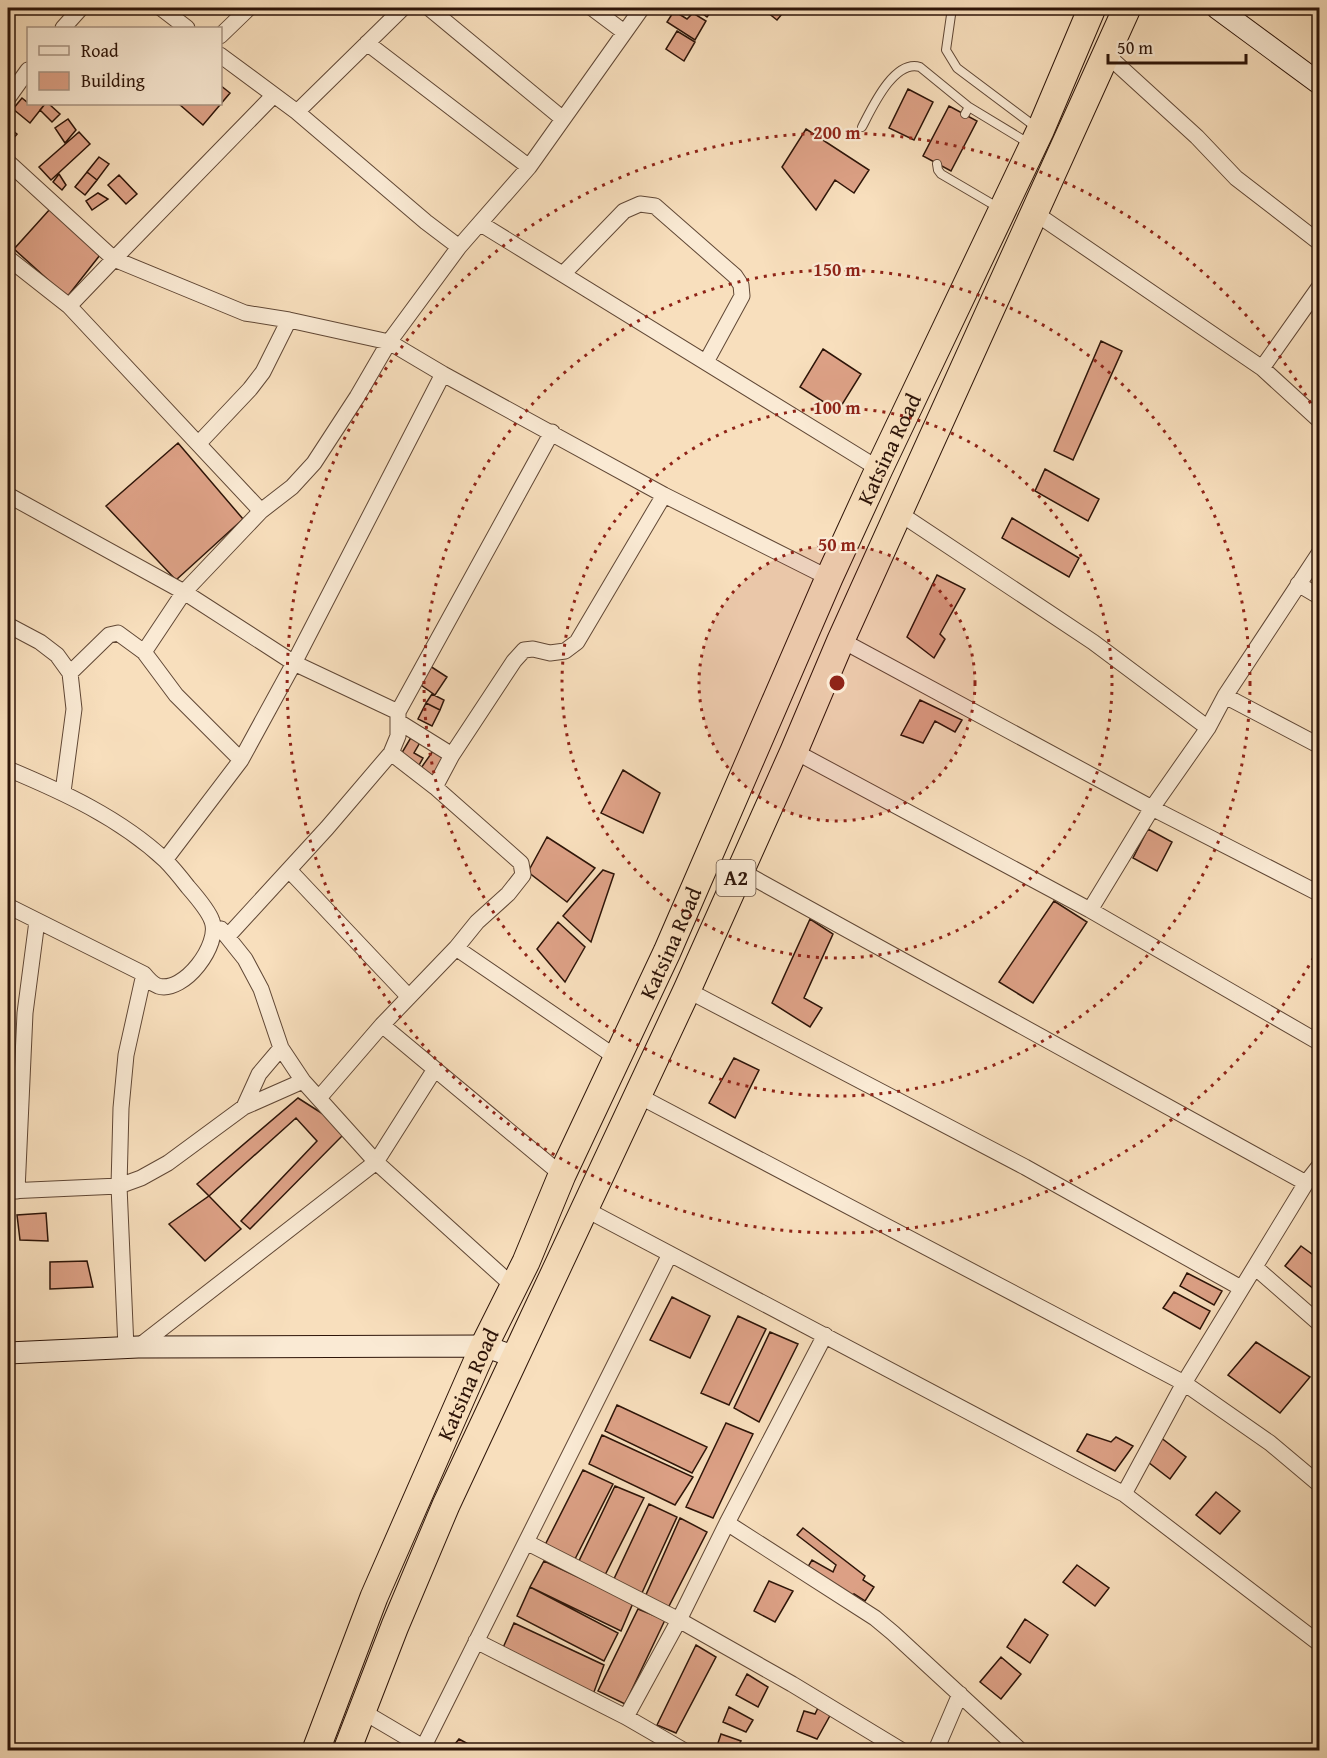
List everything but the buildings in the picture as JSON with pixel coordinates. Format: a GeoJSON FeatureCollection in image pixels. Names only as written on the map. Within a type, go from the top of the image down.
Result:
{"type":"FeatureCollection","features":[{"type":"Feature","properties":{"kind":"highway","name":"Katsina Road"},"geometry":{"type":"LineString","coordinates":[[316,1750],[374,1597],[484,1346],[526,1262],[562,1175],[667,952],[829,578],[1003,211],[1092,8]]}},
{"type":"Feature","properties":{"kind":"highway","name":"A2"},"geometry":{"type":"LineString","coordinates":[[347,1750],[446,1505],[687,990],[841,640],[1127,8]]}},
{"type":"Feature","properties":{"kind":"main road"},"geometry":{"type":"LineString","coordinates":[[1217,8],[1320,84]]}},
{"type":"Feature","properties":{"kind":"main road"},"geometry":{"type":"LineString","coordinates":[[8,1353],[132,1347],[484,1346],[515,1358]]}},
{"type":"Feature","properties":{"kind":"street"},"geometry":{"type":"LineString","coordinates":[[64,27],[81,8]]}},
{"type":"Feature","properties":{"kind":"street"},"geometry":{"type":"LineString","coordinates":[[161,8],[186,27]]}},
{"type":"Feature","properties":{"kind":"street"},"geometry":{"type":"LineString","coordinates":[[222,34],[249,8]]}},
{"type":"Feature","properties":{"kind":"street"},"geometry":{"type":"LineString","coordinates":[[297,112],[403,8]]}},
{"type":"Feature","properties":{"kind":"street"},"geometry":{"type":"LineString","coordinates":[[429,8],[563,119]]}},
{"type":"Feature","properties":{"kind":"street"},"geometry":{"type":"LineString","coordinates":[[592,8],[624,32]]}},
{"type":"Feature","properties":{"kind":"street"},"geometry":{"type":"LineString","coordinates":[[144,652],[184,592],[261,511],[292,487],[314,463],[389,342],[459,247],[530,167],[642,8]]}},
{"type":"Feature","properties":{"kind":"street"},"geometry":{"type":"LineString","coordinates":[[367,43],[530,167]]}},
{"type":"Feature","properties":{"kind":"street"},"geometry":{"type":"LineString","coordinates":[[1106,54],[1197,137],[1236,178],[1320,243]]}},
{"type":"Feature","properties":{"kind":"street"},"geometry":{"type":"LineString","coordinates":[[222,57],[297,112],[426,222],[459,247]]}},
{"type":"Feature","properties":{"kind":"street"},"geometry":{"type":"LineString","coordinates":[[8,98],[27,71]]}},
{"type":"Feature","properties":{"kind":"street"},"geometry":{"type":"LineString","coordinates":[[69,306],[273,96]]}},
{"type":"Feature","properties":{"kind":"street"},"geometry":{"type":"LineString","coordinates":[[8,162],[114,259],[245,313],[289,320],[389,342],[664,495],[829,578]]}},
{"type":"Feature","properties":{"kind":"street"},"geometry":{"type":"LineString","coordinates":[[564,274],[624,211],[640,204],[655,206],[735,276],[741,285],[742,296],[706,362]]}},
{"type":"Feature","properties":{"kind":"street"},"geometry":{"type":"LineString","coordinates":[[1035,213],[1262,368],[1320,422]]}},
{"type":"Feature","properties":{"kind":"street"},"geometry":{"type":"LineString","coordinates":[[481,224],[879,469]]}},
{"type":"Feature","properties":{"kind":"street"},"geometry":{"type":"LineString","coordinates":[[8,258],[69,306],[261,511]]}},
{"type":"Feature","properties":{"kind":"street"},"geometry":{"type":"LineString","coordinates":[[1262,368],[1320,286]]}},
{"type":"Feature","properties":{"kind":"street"},"geometry":{"type":"LineString","coordinates":[[199,443],[263,372],[289,320]]}},
{"type":"Feature","properties":{"kind":"street"},"geometry":{"type":"LineString","coordinates":[[165,860],[241,760],[294,663],[443,374]]}},
{"type":"Feature","properties":{"kind":"street"},"geometry":{"type":"LineString","coordinates":[[228,936],[391,753],[398,736],[398,717],[552,432]]}},
{"type":"Feature","properties":{"kind":"street"},"geometry":{"type":"LineString","coordinates":[[8,495],[184,592],[294,663],[398,717],[452,754]]}},
{"type":"Feature","properties":{"kind":"street"},"geometry":{"type":"LineString","coordinates":[[435,787],[452,754],[524,650],[533,649],[550,653],[565,651],[577,642],[664,495]]}},
{"type":"Feature","properties":{"kind":"street"},"geometry":{"type":"LineString","coordinates":[[899,513],[1093,642],[1208,728]]}},
{"type":"Feature","properties":{"kind":"street"},"geometry":{"type":"LineString","coordinates":[[1090,910],[1152,808],[1208,728],[1225,696],[1320,552]]}},
{"type":"Feature","properties":{"kind":"street"},"geometry":{"type":"LineString","coordinates":[[1298,584],[1320,597]]}},
{"type":"Feature","properties":{"kind":"street"},"geometry":{"type":"LineString","coordinates":[[8,625],[40,642],[57,656],[70,673],[74,692],[74,709],[63,792]]}},
{"type":"Feature","properties":{"kind":"street"},"geometry":{"type":"LineString","coordinates":[[70,673],[109,635],[118,633],[128,638],[144,652],[176,695],[241,760]]}},
{"type":"Feature","properties":{"kind":"street"},"geometry":{"type":"LineString","coordinates":[[841,640],[1152,808],[1320,894]]}},
{"type":"Feature","properties":{"kind":"street"},"geometry":{"type":"LineString","coordinates":[[1225,696],[1320,746]]}},
{"type":"Feature","properties":{"kind":"street"},"geometry":{"type":"LineString","coordinates":[[794,751],[1090,910],[1320,1042]]}},
{"type":"Feature","properties":{"kind":"street"},"geometry":{"type":"LineString","coordinates":[[320,1098],[382,1025],[523,875],[521,863],[435,787],[391,753]]}},
{"type":"Feature","properties":{"kind":"street"},"geometry":{"type":"LineString","coordinates":[[8,769],[63,792],[122,826],[165,860],[245,959],[261,989],[281,1048],[303,1082],[376,1162],[513,1286]]}},
{"type":"Feature","properties":{"kind":"street"},"geometry":{"type":"LineString","coordinates":[[289,870],[409,997]]}},
{"type":"Feature","properties":{"kind":"street"},"geometry":{"type":"LineString","coordinates":[[739,870],[1306,1183]]}},
{"type":"Feature","properties":{"kind":"street"},"geometry":{"type":"LineString","coordinates":[[8,906],[144,975],[159,987],[170,986],[185,978],[203,960],[214,937],[212,921]]}},
{"type":"Feature","properties":{"kind":"street"},"geometry":{"type":"LineString","coordinates":[[37,921],[25,1013],[12,1191],[119,1186],[141,1178],[168,1163],[244,1107],[303,1082]]}},
{"type":"Feature","properties":{"kind":"street"},"geometry":{"type":"LineString","coordinates":[[456,948],[617,1058]]}},
{"type":"Feature","properties":{"kind":"street"},"geometry":{"type":"LineString","coordinates":[[132,1347],[119,1186],[121,1108],[126,1055],[144,975]]}},
{"type":"Feature","properties":{"kind":"street"},"geometry":{"type":"LineString","coordinates":[[687,990],[1025,1167],[1241,1288]]}},
{"type":"Feature","properties":{"kind":"street"},"geometry":{"type":"LineString","coordinates":[[382,1025],[562,1175]]}},
{"type":"Feature","properties":{"kind":"street"},"geometry":{"type":"LineString","coordinates":[[244,1107],[259,1074],[281,1048]]}},
{"type":"Feature","properties":{"kind":"street"},"geometry":{"type":"LineString","coordinates":[[132,1347],[376,1162],[435,1069]]}},
{"type":"Feature","properties":{"kind":"street"},"geometry":{"type":"LineString","coordinates":[[638,1095],[1184,1383],[1270,1443],[1320,1485]]}},
{"type":"Feature","properties":{"kind":"street"},"geometry":{"type":"LineString","coordinates":[[1124,1494],[1184,1383],[1319,1165]]}},
{"type":"Feature","properties":{"kind":"street"},"geometry":{"type":"LineString","coordinates":[[585,1209],[1124,1494],[1320,1644]]}},
{"type":"Feature","properties":{"kind":"street"},"geometry":{"type":"LineString","coordinates":[[362,1712],[425,1749],[476,1641],[670,1254]]}},
{"type":"Feature","properties":{"kind":"street"},"geometry":{"type":"LineString","coordinates":[[1256,1268],[1320,1324]]}},
{"type":"Feature","properties":{"kind":"street"},"geometry":{"type":"LineString","coordinates":[[626,1717],[679,1620],[726,1523],[825,1335]]}},
{"type":"Feature","properties":{"kind":"street"},"geometry":{"type":"LineString","coordinates":[[726,1523],[874,1618],[1020,1750]]}},
{"type":"Feature","properties":{"kind":"street"},"geometry":{"type":"LineString","coordinates":[[526,1542],[679,1620],[792,1684],[901,1750]]}},
{"type":"Feature","properties":{"kind":"street"},"geometry":{"type":"LineString","coordinates":[[476,1641],[626,1717],[683,1750]]}},
{"type":"Feature","properties":{"kind":"street"},"geometry":{"type":"LineString","coordinates":[[936,1750],[960,1694]]}},
{"type":"Feature","properties":{"kind":"lane"},"geometry":{"type":"LineString","coordinates":[[952,8],[946,50],[957,68],[1036,138]]}},
{"type":"Feature","properties":{"kind":"lane"},"geometry":{"type":"LineString","coordinates":[[861,127],[880,92],[905,66],[913,64],[920,67],[967,110],[1036,138]]}},
{"type":"Feature","properties":{"kind":"lane"},"geometry":{"type":"LineString","coordinates":[[938,164],[941,174],[1003,211]]}}]}
